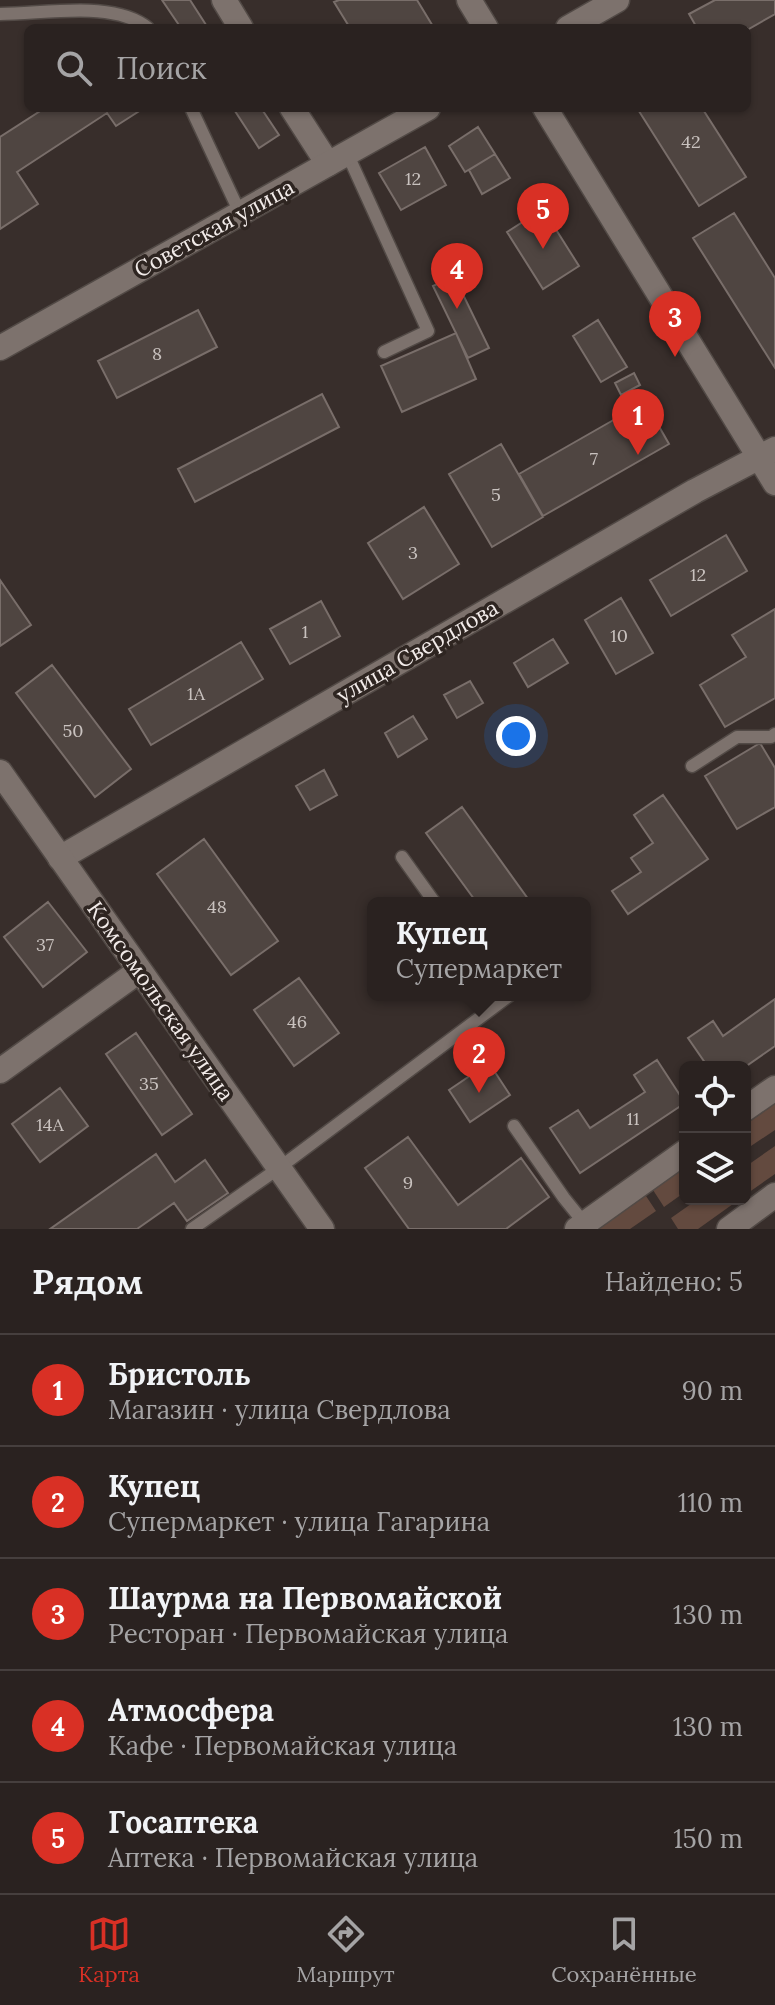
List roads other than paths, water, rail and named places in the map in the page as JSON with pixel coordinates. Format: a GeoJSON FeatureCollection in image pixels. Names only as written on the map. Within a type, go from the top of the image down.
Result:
{"type":"FeatureCollection","features":[{"type":"Feature","properties":{"kind":"street"},"geometry":{"type":"LineString","coordinates":[[224,0],[239,24]]}},
{"type":"Feature","properties":{"kind":"street"},"geometry":{"type":"LineString","coordinates":[[469,0],[484,24]]}},
{"type":"Feature","properties":{"kind":"street"},"geometry":{"type":"LineString","coordinates":[[575,24],[617,0]]}},
{"type":"Feature","properties":{"kind":"street"},"geometry":{"type":"LineString","coordinates":[[296,112],[338,159]]}},
{"type":"Feature","properties":{"kind":"street","name":"Советская улица"},"geometry":{"type":"LineString","coordinates":[[0,348],[421,112]]}},
{"type":"Feature","properties":{"kind":"street"},"geometry":{"type":"LineString","coordinates":[[548,112],[767,453],[775,483]]}},
{"type":"Feature","properties":{"kind":"street","name":"улица Свердлова"},"geometry":{"type":"LineString","coordinates":[[60,858],[695,491],[767,453]]}},
{"type":"Feature","properties":{"kind":"street","name":"Комсомольская улица"},"geometry":{"type":"LineString","coordinates":[[0,772],[322,1229]]}},
{"type":"Feature","properties":{"kind":"street"},"geometry":{"type":"LineString","coordinates":[[0,1071],[139,971]]}},
{"type":"Feature","properties":{"kind":"street"},"geometry":{"type":"LineString","coordinates":[[751,1105],[775,1088]]}},
{"type":"Feature","properties":{"kind":"street"},"geometry":{"type":"LineString","coordinates":[[581,1226],[679,1156]]}},
{"type":"Feature","properties":{"kind":"street"},"geometry":{"type":"LineString","coordinates":[[729,1229],[775,1195]]}},
{"type":"Feature","properties":{"kind":"lane"},"geometry":{"type":"LineString","coordinates":[[0,14],[68,5],[108,4],[126,6],[145,24]]}},
{"type":"Feature","properties":{"kind":"lane"},"geometry":{"type":"LineString","coordinates":[[193,112],[240,213]]}},
{"type":"Feature","properties":{"kind":"lane"},"geometry":{"type":"LineString","coordinates":[[338,159],[428,331],[384,352]]}},
{"type":"Feature","properties":{"kind":"lane"},"geometry":{"type":"LineString","coordinates":[[692,766],[737,737],[771,737],[775,734]]}},
{"type":"Feature","properties":{"kind":"lane"},"geometry":{"type":"LineString","coordinates":[[402,857],[431,897]]}},
{"type":"Feature","properties":{"kind":"lane"},"geometry":{"type":"LineString","coordinates":[[192,1229],[279,1168],[500,1001]]}},
{"type":"Feature","properties":{"kind":"lane"},"geometry":{"type":"LineString","coordinates":[[514,1126],[581,1226]]}},
{"type":"Feature","properties":{"kind":"place","name":"Госаптека"},"geometry":{"type":"Point","coordinates":[543,249]}},
{"type":"Feature","properties":{"kind":"place","name":"Атмосфера"},"geometry":{"type":"Point","coordinates":[457,309]}},
{"type":"Feature","properties":{"kind":"place","name":"Шаурма на Первомайской"},"geometry":{"type":"Point","coordinates":[675,357]}},
{"type":"Feature","properties":{"kind":"place","name":"Бристоль"},"geometry":{"type":"Point","coordinates":[638,455]}},
{"type":"Feature","properties":{"kind":"place","name":"Купец"},"geometry":{"type":"Point","coordinates":[479,1093]}}]}
